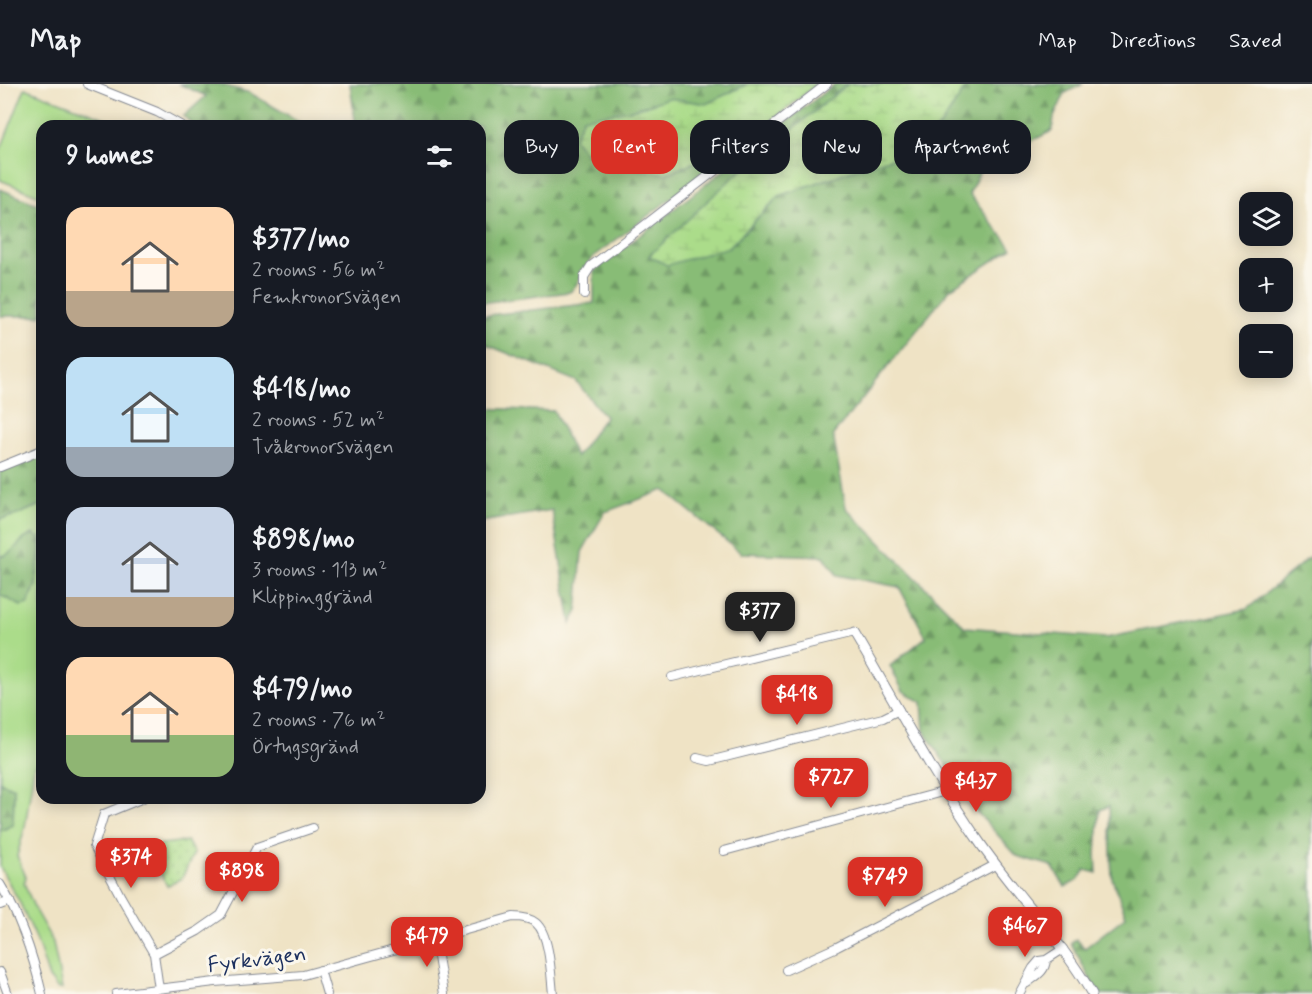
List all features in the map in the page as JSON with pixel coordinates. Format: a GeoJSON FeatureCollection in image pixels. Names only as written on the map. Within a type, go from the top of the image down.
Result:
{"type":"FeatureCollection","features":[{"type":"Feature","properties":{"kind":"street"},"geometry":{"type":"LineString","coordinates":[[87,84],[171,120]]}},
{"type":"Feature","properties":{"kind":"street"},"geometry":{"type":"LineString","coordinates":[[584,295],[584,277],[591,266],[826,84]]}},
{"type":"Feature","properties":{"kind":"street"},"geometry":{"type":"LineString","coordinates":[[0,467],[36,452]]}},
{"type":"Feature","properties":{"kind":"street"},"geometry":{"type":"LineString","coordinates":[[672,677],[854,633],[946,791],[995,865],[1063,949],[1092,994]]}},
{"type":"Feature","properties":{"kind":"street"},"geometry":{"type":"LineString","coordinates":[[697,758],[709,761],[883,718],[899,710]]}},
{"type":"Feature","properties":{"kind":"street"},"geometry":{"type":"LineString","coordinates":[[724,851],[946,791]]}},
{"type":"Feature","properties":{"kind":"street"},"geometry":{"type":"LineString","coordinates":[[128,804],[104,814],[94,846],[154,954],[159,989]]}},
{"type":"Feature","properties":{"kind":"street"},"geometry":{"type":"LineString","coordinates":[[154,954],[198,931],[221,915],[257,847],[313,828]]}},
{"type":"Feature","properties":{"kind":"street"},"geometry":{"type":"LineString","coordinates":[[786,970],[837,947],[995,865]]}},
{"type":"Feature","properties":{"kind":"street"},"geometry":{"type":"LineString","coordinates":[[0,884],[33,954],[42,994]]}},
{"type":"Feature","properties":{"kind":"street"},"geometry":{"type":"LineString","coordinates":[[0,905],[10,901]]}},
{"type":"Feature","properties":{"kind":"street","name":"Fyrkvägen"},"geometry":{"type":"LineString","coordinates":[[116,994],[240,980],[286,978],[513,917],[529,919],[536,923],[546,940],[553,994]]}},
{"type":"Feature","properties":{"kind":"street"},"geometry":{"type":"LineString","coordinates":[[435,938],[444,994]]}},
{"type":"Feature","properties":{"kind":"street"},"geometry":{"type":"LineString","coordinates":[[1019,994],[1025,984],[1039,974],[1046,960],[1063,949]]}},
{"type":"Feature","properties":{"kind":"street"},"geometry":{"type":"LineString","coordinates":[[320,970],[327,994]]}},
{"type":"Feature","properties":{"kind":"street"},"geometry":{"type":"LineString","coordinates":[[0,972],[8,994]]}},
{"type":"Feature","properties":{"kind":"green space"},"geometry":{"type":"Polygon","coordinates":[[[179,84],[219,84],[250,93],[297,120],[188,120],[184,116],[206,96],[179,84]]]}},
{"type":"Feature","properties":{"kind":"green space"},"geometry":{"type":"Polygon","coordinates":[[[350,84],[748,84],[706,104],[669,98],[632,110],[637,120],[591,120],[591,174],[678,174],[678,169],[690,164],[690,174],[703,174],[592,258],[570,292],[486,302],[486,120],[355,120],[350,84]]]}},
{"type":"Feature","properties":{"kind":"green space"},"geometry":{"type":"Polygon","coordinates":[[[748,84],[817,84],[773,120],[690,120],[690,164],[678,169],[678,120],[591,120],[591,161],[579,145],[579,127],[583,118],[632,110],[669,98],[706,104],[748,84]]]}},
{"type":"Feature","properties":{"kind":"green space"},"geometry":{"type":"Polygon","coordinates":[[[835,84],[848,84],[802,120],[790,131],[789,120],[835,84]]]}},
{"type":"Feature","properties":{"kind":"green space"},"geometry":{"type":"Polygon","coordinates":[[[848,84],[968,84],[944,120],[894,120],[894,157],[882,161],[882,120],[804,120],[848,84]]]}},
{"type":"Feature","properties":{"kind":"green space"},"geometry":{"type":"Polygon","coordinates":[[[968,84],[1083,84],[1065,93],[1054,117],[1052,131],[1031,141],[1031,120],[944,120],[968,84]]]}},
{"type":"Feature","properties":{"kind":"green space"},"geometry":{"type":"Polygon","coordinates":[[[25,88],[109,120],[36,120],[36,195],[0,180],[0,151],[25,88]]]}},
{"type":"Feature","properties":{"kind":"green space"},"geometry":{"type":"Polygon","coordinates":[[[802,121],[802,174],[841,174],[779,196],[729,247],[667,265],[649,256],[738,174],[790,174],[790,131],[802,121]]]}},
{"type":"Feature","properties":{"kind":"green space"},"geometry":{"type":"Polygon","coordinates":[[[894,157],[894,174],[979,174],[969,194],[1012,248],[950,289],[833,435],[846,508],[965,627],[1106,638],[1247,609],[1312,555],[1312,994],[1098,994],[1071,943],[1076,939],[1085,948],[1126,916],[1112,878],[1109,806],[1100,810],[1096,853],[1097,873],[1085,870],[1077,881],[1065,887],[1052,866],[1017,856],[976,811],[924,731],[922,702],[903,691],[890,666],[926,637],[899,587],[837,575],[824,556],[741,553],[664,490],[605,512],[582,552],[577,613],[571,623],[552,510],[486,521],[486,408],[554,411],[576,457],[605,417],[576,381],[486,344],[486,315],[594,303],[594,271],[719,174],[738,174],[729,181],[729,248],[779,196],[841,174],[882,174],[882,161],[894,157]]]}},
{"type":"Feature","properties":{"kind":"green space"},"geometry":{"type":"Polygon","coordinates":[[[0,189],[36,204],[36,316],[0,316],[0,189]]]}},
{"type":"Feature","properties":{"kind":"green space"},"geometry":{"type":"Polygon","coordinates":[[[36,456],[36,507],[0,519],[0,471],[36,456]]]}},
{"type":"Feature","properties":{"kind":"green space"},"geometry":{"type":"Polygon","coordinates":[[[36,507],[36,765],[25,827],[17,856],[26,877],[24,883],[36,912],[53,942],[62,989],[58,989],[49,978],[36,938],[0,867],[0,831],[13,825],[14,789],[0,782],[0,519],[36,507]]]}},
{"type":"Feature","properties":{"kind":"green space"},"geometry":{"type":"Polygon","coordinates":[[[33,534],[36,536],[36,585],[28,604],[21,606],[0,595],[0,557],[6,555],[33,534]]]}},
{"type":"Feature","properties":{"kind":"green space"},"geometry":{"type":"Polygon","coordinates":[[[0,782],[14,788],[13,825],[0,831],[0,782]]]}},
{"type":"Feature","properties":{"kind":"green space"},"geometry":{"type":"Polygon","coordinates":[[[187,841],[194,853],[182,878],[167,886],[152,856],[152,850],[162,844],[187,841]]]}}]}
